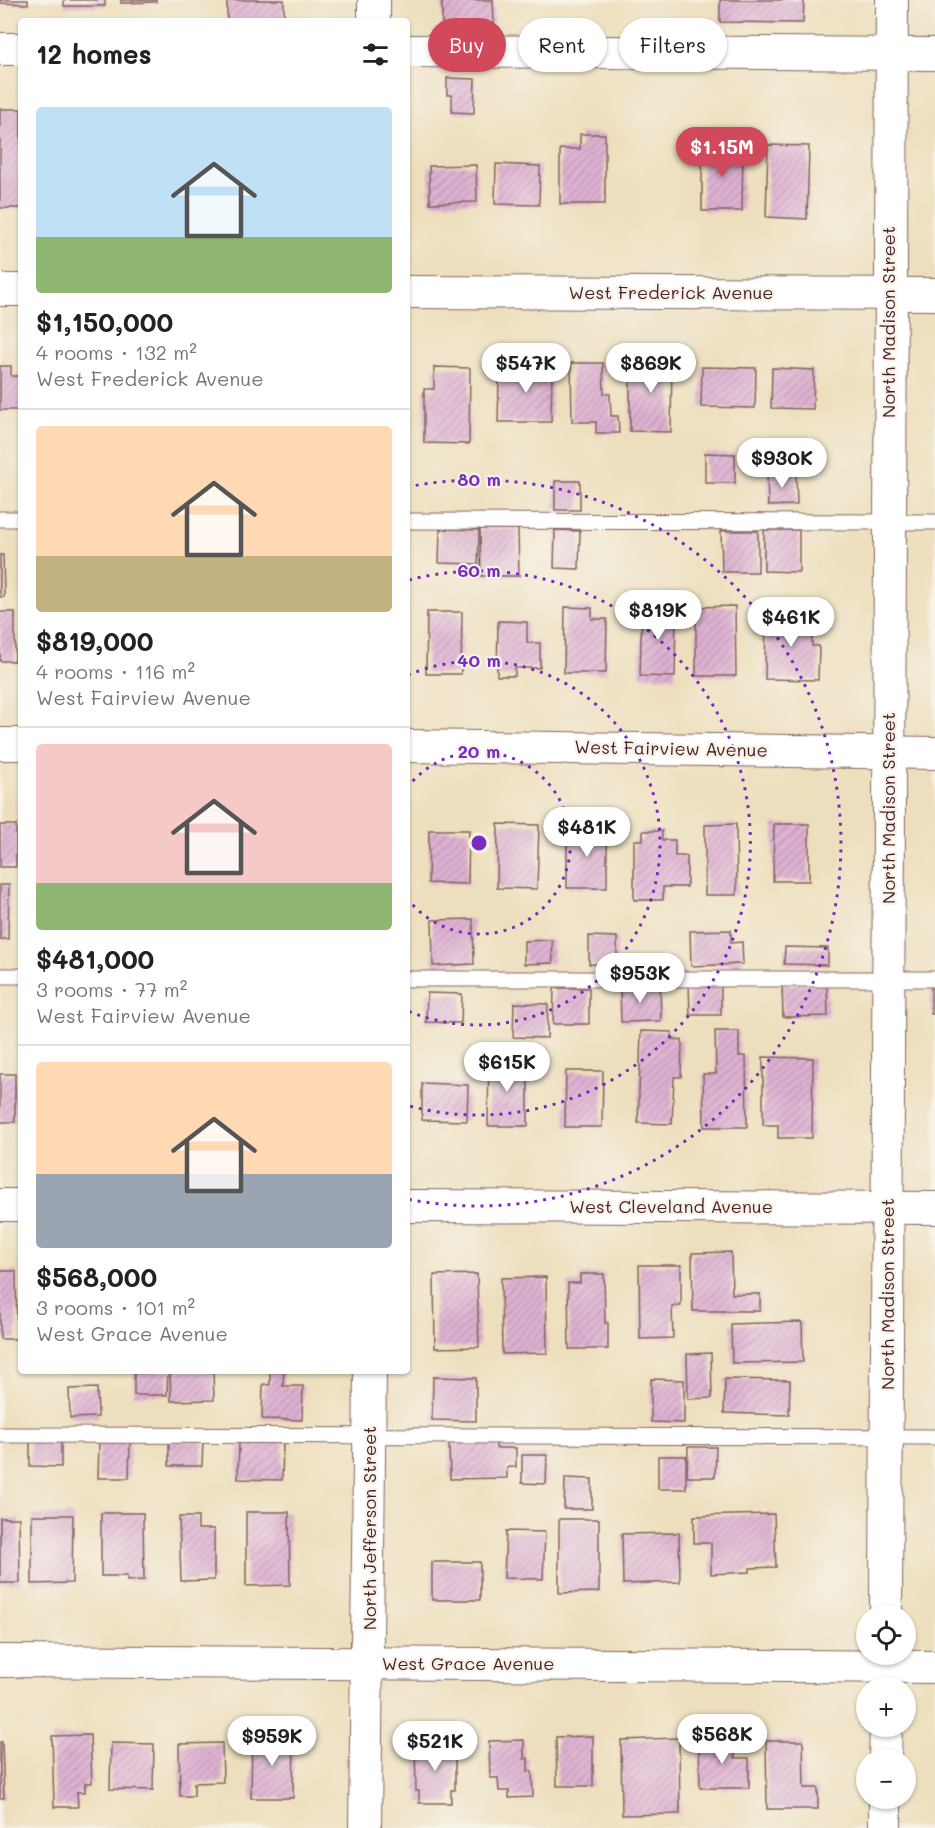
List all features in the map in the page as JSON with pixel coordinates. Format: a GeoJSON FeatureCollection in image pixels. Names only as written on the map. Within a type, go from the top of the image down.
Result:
{"type":"FeatureCollection","features":[{"type":"Feature","properties":{"kind":"street"},"geometry":{"type":"LineString","coordinates":[[374,0],[374,18]]}},
{"type":"Feature","properties":{"kind":"street","name":"North Madison Street"},"geometry":{"type":"LineString","coordinates":[[886,1605],[889,1208],[889,293],[892,0]]}},
{"type":"Feature","properties":{"kind":"street"},"geometry":{"type":"LineString","coordinates":[[0,49],[18,49]]}},
{"type":"Feature","properties":{"kind":"street"},"geometry":{"type":"LineString","coordinates":[[410,51],[935,54]]}},
{"type":"Feature","properties":{"kind":"street"},"geometry":{"type":"LineString","coordinates":[[0,290],[18,290]]}},
{"type":"Feature","properties":{"kind":"street","name":"West Frederick Avenue"},"geometry":{"type":"LineString","coordinates":[[410,292],[935,294]]}},
{"type":"Feature","properties":{"kind":"street"},"geometry":{"type":"LineString","coordinates":[[0,744],[18,744]]}},
{"type":"Feature","properties":{"kind":"street","name":"West Fairview Avenue"},"geometry":{"type":"LineString","coordinates":[[410,746],[935,753]]}},
{"type":"Feature","properties":{"kind":"street"},"geometry":{"type":"LineString","coordinates":[[0,1205],[18,1205]]}},
{"type":"Feature","properties":{"kind":"street","name":"West Cleveland Avenue"},"geometry":{"type":"LineString","coordinates":[[410,1206],[935,1208]]}},
{"type":"Feature","properties":{"kind":"street","name":"North Jefferson Street"},"geometry":{"type":"LineString","coordinates":[[365,1828],[369,1663],[370,1374]]}},
{"type":"Feature","properties":{"kind":"street","name":"West Grace Avenue"},"geometry":{"type":"LineString","coordinates":[[0,1661],[886,1670],[935,1667]]}},
{"type":"Feature","properties":{"kind":"street"},"geometry":{"type":"LineString","coordinates":[[885,1809],[885,1828]]}},
{"type":"Feature","properties":{"kind":"lane"},"geometry":{"type":"LineString","coordinates":[[0,519],[18,519]]}},
{"type":"Feature","properties":{"kind":"lane"},"geometry":{"type":"LineString","coordinates":[[410,521],[935,522]]}},
{"type":"Feature","properties":{"kind":"lane"},"geometry":{"type":"LineString","coordinates":[[0,976],[18,976]]}},
{"type":"Feature","properties":{"kind":"lane"},"geometry":{"type":"LineString","coordinates":[[410,979],[935,979]]}},
{"type":"Feature","properties":{"kind":"lane"},"geometry":{"type":"LineString","coordinates":[[0,1435],[935,1437]]}},
{"type":"Feature","properties":{"kind":"building"},"geometry":{"type":"Polygon","coordinates":[[[0,0],[28,0],[28,4],[0,3],[0,0]]]}},
{"type":"Feature","properties":{"kind":"building"},"geometry":{"type":"Polygon","coordinates":[[[64,0],[105,0],[105,6],[64,6],[64,0]]]}},
{"type":"Feature","properties":{"kind":"building"},"geometry":{"type":"Polygon","coordinates":[[[121,0],[156,0],[156,2],[121,3],[121,0]]]}},
{"type":"Feature","properties":{"kind":"building"},"geometry":{"type":"Polygon","coordinates":[[[227,0],[284,0],[284,18],[227,18],[227,0]]]}},
{"type":"Feature","properties":{"kind":"building"},"geometry":{"type":"Polygon","coordinates":[[[442,0],[493,0],[494,18],[442,18],[442,0]]]}},
{"type":"Feature","properties":{"kind":"building"},"geometry":{"type":"Polygon","coordinates":[[[720,0],[804,0],[803,23],[727,22],[727,18],[720,18],[720,0]]]}},
{"type":"Feature","properties":{"kind":"building"},"geometry":{"type":"Polygon","coordinates":[[[447,78],[475,79],[474,113],[452,112],[452,95],[447,95],[447,78]]]}},
{"type":"Feature","properties":{"kind":"building"},"geometry":{"type":"Polygon","coordinates":[[[0,109],[18,109],[18,208],[0,208],[0,109]]]}},
{"type":"Feature","properties":{"kind":"building"},"geometry":{"type":"Polygon","coordinates":[[[580,134],[605,134],[605,204],[560,204],[560,149],[580,149],[580,134]]]}},
{"type":"Feature","properties":{"kind":"building"},"geometry":{"type":"Polygon","coordinates":[[[702,145],[743,145],[742,211],[702,211],[702,145]]]}},
{"type":"Feature","properties":{"kind":"building"},"geometry":{"type":"Polygon","coordinates":[[[768,145],[809,146],[807,219],[766,217],[768,145]]]}},
{"type":"Feature","properties":{"kind":"building"},"geometry":{"type":"Polygon","coordinates":[[[496,164],[540,166],[539,205],[495,204],[496,164]]]}},
{"type":"Feature","properties":{"kind":"building"},"geometry":{"type":"Polygon","coordinates":[[[476,165],[477,202],[430,203],[429,166],[476,165]]]}},
{"type":"Feature","properties":{"kind":"building"},"geometry":{"type":"Polygon","coordinates":[[[630,356],[672,356],[671,432],[630,431],[630,356]]]}},
{"type":"Feature","properties":{"kind":"building"},"geometry":{"type":"Polygon","coordinates":[[[510,361],[545,362],[545,372],[552,372],[551,422],[498,422],[499,377],[510,377],[510,361]]]}},
{"type":"Feature","properties":{"kind":"building"},"geometry":{"type":"Polygon","coordinates":[[[571,363],[603,363],[604,394],[610,394],[611,416],[618,416],[619,433],[596,433],[596,422],[572,422],[571,363]]]}},
{"type":"Feature","properties":{"kind":"building"},"geometry":{"type":"Polygon","coordinates":[[[0,366],[11,366],[11,376],[18,376],[18,410],[0,410],[0,366]]]}},
{"type":"Feature","properties":{"kind":"building"},"geometry":{"type":"Polygon","coordinates":[[[434,367],[470,368],[469,444],[424,443],[424,389],[434,389],[434,367]]]}},
{"type":"Feature","properties":{"kind":"building"},"geometry":{"type":"Polygon","coordinates":[[[702,367],[756,368],[755,408],[701,407],[702,367]]]}},
{"type":"Feature","properties":{"kind":"building"},"geometry":{"type":"Polygon","coordinates":[[[772,368],[814,370],[813,409],[771,408],[772,368]]]}},
{"type":"Feature","properties":{"kind":"building"},"geometry":{"type":"Polygon","coordinates":[[[705,453],[735,454],[735,483],[705,483],[705,453]]]}},
{"type":"Feature","properties":{"kind":"building"},"geometry":{"type":"Polygon","coordinates":[[[767,472],[796,472],[797,505],[768,506],[767,472]]]}},
{"type":"Feature","properties":{"kind":"building"},"geometry":{"type":"Polygon","coordinates":[[[555,481],[580,481],[580,510],[555,510],[555,481]]]}},
{"type":"Feature","properties":{"kind":"building"},"geometry":{"type":"Polygon","coordinates":[[[440,529],[479,530],[478,564],[439,563],[440,529]]]}},
{"type":"Feature","properties":{"kind":"building"},"geometry":{"type":"Polygon","coordinates":[[[480,529],[518,529],[519,576],[481,576],[480,529]]]}},
{"type":"Feature","properties":{"kind":"building"},"geometry":{"type":"Polygon","coordinates":[[[555,530],[580,531],[579,569],[554,568],[555,530]]]}},
{"type":"Feature","properties":{"kind":"building"},"geometry":{"type":"Polygon","coordinates":[[[764,530],[799,530],[799,572],[764,571],[764,530]]]}},
{"type":"Feature","properties":{"kind":"building"},"geometry":{"type":"Polygon","coordinates":[[[721,531],[758,531],[758,572],[722,572],[721,531]]]}},
{"type":"Feature","properties":{"kind":"building"},"geometry":{"type":"Polygon","coordinates":[[[0,555],[3,555],[4,597],[0,597],[0,555]]]}},
{"type":"Feature","properties":{"kind":"building"},"geometry":{"type":"Polygon","coordinates":[[[642,605],[676,605],[675,677],[640,676],[642,605]]]}},
{"type":"Feature","properties":{"kind":"building"},"geometry":{"type":"Polygon","coordinates":[[[735,606],[736,676],[696,676],[696,607],[735,606]]]}},
{"type":"Feature","properties":{"kind":"building"},"geometry":{"type":"Polygon","coordinates":[[[565,607],[592,608],[592,619],[607,619],[606,673],[564,673],[565,607]]]}},
{"type":"Feature","properties":{"kind":"building"},"geometry":{"type":"Polygon","coordinates":[[[0,612],[15,612],[15,661],[0,661],[0,612]]]}},
{"type":"Feature","properties":{"kind":"building"},"geometry":{"type":"Polygon","coordinates":[[[427,612],[462,612],[461,674],[426,674],[427,612]]]}},
{"type":"Feature","properties":{"kind":"building"},"geometry":{"type":"Polygon","coordinates":[[[766,613],[812,614],[812,646],[819,646],[818,680],[765,679],[766,613]]]}},
{"type":"Feature","properties":{"kind":"building"},"geometry":{"type":"Polygon","coordinates":[[[498,621],[527,622],[527,643],[540,643],[540,668],[515,668],[515,676],[497,676],[498,621]]]}},
{"type":"Feature","properties":{"kind":"building"},"geometry":{"type":"Polygon","coordinates":[[[498,824],[539,825],[537,889],[497,888],[498,824]]]}},
{"type":"Feature","properties":{"kind":"building"},"geometry":{"type":"Polygon","coordinates":[[[736,824],[737,895],[705,895],[705,825],[736,824]]]}},
{"type":"Feature","properties":{"kind":"building"},"geometry":{"type":"Polygon","coordinates":[[[774,824],[809,824],[809,881],[773,881],[774,824]]]}},
{"type":"Feature","properties":{"kind":"building"},"geometry":{"type":"Polygon","coordinates":[[[0,825],[16,825],[16,867],[0,867],[0,825]]]}},
{"type":"Feature","properties":{"kind":"building"},"geometry":{"type":"Polygon","coordinates":[[[567,827],[607,827],[607,888],[567,888],[567,827]]]}},
{"type":"Feature","properties":{"kind":"building"},"geometry":{"type":"Polygon","coordinates":[[[429,830],[469,830],[468,884],[428,883],[429,830]]]}},
{"type":"Feature","properties":{"kind":"building"},"geometry":{"type":"Polygon","coordinates":[[[643,831],[662,831],[662,840],[675,840],[675,856],[687,856],[687,887],[663,887],[663,900],[634,900],[634,840],[643,840],[643,831]]]}},
{"type":"Feature","properties":{"kind":"building"},"geometry":{"type":"Polygon","coordinates":[[[0,885],[9,885],[8,939],[0,939],[0,885]]]}},
{"type":"Feature","properties":{"kind":"building"},"geometry":{"type":"Polygon","coordinates":[[[473,919],[474,964],[433,966],[432,920],[473,919]]]}},
{"type":"Feature","properties":{"kind":"building"},"geometry":{"type":"Polygon","coordinates":[[[731,930],[731,943],[742,942],[743,964],[691,966],[690,931],[731,930]]]}},
{"type":"Feature","properties":{"kind":"building"},"geometry":{"type":"Polygon","coordinates":[[[589,936],[617,937],[617,965],[589,964],[589,936]]]}},
{"type":"Feature","properties":{"kind":"building"},"geometry":{"type":"Polygon","coordinates":[[[552,940],[553,963],[524,964],[524,941],[552,940]]]}},
{"type":"Feature","properties":{"kind":"building"},"geometry":{"type":"Polygon","coordinates":[[[785,947],[828,948],[828,965],[784,964],[785,947]]]}},
{"type":"Feature","properties":{"kind":"building"},"geometry":{"type":"Polygon","coordinates":[[[721,983],[721,1015],[690,1015],[689,984],[721,983]]]}},
{"type":"Feature","properties":{"kind":"building"},"geometry":{"type":"Polygon","coordinates":[[[827,983],[828,1016],[783,1017],[782,984],[827,983]]]}},
{"type":"Feature","properties":{"kind":"building"},"geometry":{"type":"Polygon","coordinates":[[[660,985],[661,1021],[621,1022],[620,986],[660,985]]]}},
{"type":"Feature","properties":{"kind":"building"},"geometry":{"type":"Polygon","coordinates":[[[931,986],[935,986],[935,1014],[931,1014],[931,986]]]}},
{"type":"Feature","properties":{"kind":"building"},"geometry":{"type":"Polygon","coordinates":[[[554,988],[589,988],[589,1024],[553,1024],[554,988]]]}},
{"type":"Feature","properties":{"kind":"building"},"geometry":{"type":"Polygon","coordinates":[[[427,993],[462,994],[461,1023],[426,1022],[427,993]]]}},
{"type":"Feature","properties":{"kind":"building"},"geometry":{"type":"Polygon","coordinates":[[[514,1003],[548,1004],[547,1038],[513,1037],[514,1003]]]}},
{"type":"Feature","properties":{"kind":"building"},"geometry":{"type":"Polygon","coordinates":[[[641,1031],[672,1032],[672,1039],[682,1040],[681,1077],[674,1077],[672,1124],[638,1123],[641,1031]]]}},
{"type":"Feature","properties":{"kind":"building"},"geometry":{"type":"Polygon","coordinates":[[[715,1031],[739,1031],[739,1056],[746,1056],[747,1127],[704,1127],[703,1074],[716,1074],[715,1031]]]}},
{"type":"Feature","properties":{"kind":"building"},"geometry":{"type":"Polygon","coordinates":[[[489,1053],[509,1053],[509,1071],[528,1071],[528,1126],[488,1126],[489,1053]]]}},
{"type":"Feature","properties":{"kind":"building"},"geometry":{"type":"Polygon","coordinates":[[[763,1057],[813,1058],[812,1138],[778,1138],[778,1125],[763,1125],[763,1057]]]}},
{"type":"Feature","properties":{"kind":"building"},"geometry":{"type":"Polygon","coordinates":[[[566,1071],[603,1071],[602,1127],[565,1127],[566,1071]]]}},
{"type":"Feature","properties":{"kind":"building"},"geometry":{"type":"Polygon","coordinates":[[[0,1074],[15,1074],[15,1122],[0,1122],[0,1074]]]}},
{"type":"Feature","properties":{"kind":"building"},"geometry":{"type":"Polygon","coordinates":[[[422,1083],[468,1085],[467,1121],[422,1120],[422,1083]]]}},
{"type":"Feature","properties":{"kind":"building"},"geometry":{"type":"Polygon","coordinates":[[[731,1252],[732,1294],[760,1294],[760,1311],[693,1311],[692,1253],[731,1252]]]}},
{"type":"Feature","properties":{"kind":"building"},"geometry":{"type":"Polygon","coordinates":[[[639,1265],[681,1265],[681,1306],[672,1306],[673,1338],[640,1339],[639,1265]]]}},
{"type":"Feature","properties":{"kind":"building"},"geometry":{"type":"Polygon","coordinates":[[[0,1271],[16,1271],[17,1339],[0,1339],[0,1271]]]}},
{"type":"Feature","properties":{"kind":"building"},"geometry":{"type":"Polygon","coordinates":[[[477,1274],[479,1347],[435,1348],[434,1275],[477,1274]]]}},
{"type":"Feature","properties":{"kind":"building"},"geometry":{"type":"Polygon","coordinates":[[[580,1274],[604,1274],[608,1349],[569,1349],[568,1283],[580,1283],[580,1274]]]}},
{"type":"Feature","properties":{"kind":"building"},"geometry":{"type":"Polygon","coordinates":[[[546,1277],[547,1353],[502,1354],[501,1278],[546,1277]]]}},
{"type":"Feature","properties":{"kind":"building"},"geometry":{"type":"Polygon","coordinates":[[[802,1322],[803,1362],[732,1363],[731,1324],[802,1322]]]}},
{"type":"Feature","properties":{"kind":"building"},"geometry":{"type":"Polygon","coordinates":[[[711,1353],[712,1398],[688,1399],[687,1354],[711,1353]]]}},
{"type":"Feature","properties":{"kind":"building"},"geometry":{"type":"Polygon","coordinates":[[[134,1374],[168,1374],[167,1395],[134,1395],[134,1374]]]}},
{"type":"Feature","properties":{"kind":"building"},"geometry":{"type":"Polygon","coordinates":[[[170,1374],[213,1374],[214,1400],[171,1401],[170,1374]]]}},
{"type":"Feature","properties":{"kind":"building"},"geometry":{"type":"Polygon","coordinates":[[[270,1374],[284,1374],[283,1386],[303,1386],[302,1420],[262,1419],[263,1384],[270,1385],[270,1374]]]}},
{"type":"Feature","properties":{"kind":"building"},"geometry":{"type":"Polygon","coordinates":[[[433,1377],[476,1378],[476,1421],[432,1420],[433,1377]]]}},
{"type":"Feature","properties":{"kind":"building"},"geometry":{"type":"Polygon","coordinates":[[[651,1379],[684,1380],[684,1423],[651,1422],[651,1379]]]}},
{"type":"Feature","properties":{"kind":"building"},"geometry":{"type":"Polygon","coordinates":[[[725,1379],[790,1380],[789,1415],[724,1413],[725,1379]]]}},
{"type":"Feature","properties":{"kind":"building"},"geometry":{"type":"Polygon","coordinates":[[[97,1388],[98,1417],[70,1418],[69,1389],[97,1388]]]}},
{"type":"Feature","properties":{"kind":"building"},"geometry":{"type":"Polygon","coordinates":[[[239,1439],[283,1440],[282,1480],[238,1479],[239,1439]]]}},
{"type":"Feature","properties":{"kind":"building"},"geometry":{"type":"Polygon","coordinates":[[[30,1441],[61,1442],[61,1467],[30,1466],[30,1441]]]}},
{"type":"Feature","properties":{"kind":"building"},"geometry":{"type":"Polygon","coordinates":[[[99,1441],[130,1442],[129,1478],[98,1478],[99,1441]]]}},
{"type":"Feature","properties":{"kind":"building"},"geometry":{"type":"Polygon","coordinates":[[[169,1441],[203,1441],[202,1466],[169,1466],[169,1441]]]}},
{"type":"Feature","properties":{"kind":"building"},"geometry":{"type":"Polygon","coordinates":[[[449,1442],[496,1442],[496,1448],[516,1448],[516,1467],[507,1467],[507,1478],[450,1479],[449,1442]]]}},
{"type":"Feature","properties":{"kind":"building"},"geometry":{"type":"Polygon","coordinates":[[[688,1447],[716,1447],[715,1477],[687,1477],[688,1447]]]}},
{"type":"Feature","properties":{"kind":"building"},"geometry":{"type":"Polygon","coordinates":[[[522,1455],[547,1455],[546,1484],[522,1483],[522,1455]]]}},
{"type":"Feature","properties":{"kind":"building"},"geometry":{"type":"Polygon","coordinates":[[[658,1456],[686,1456],[686,1489],[658,1489],[658,1456]]]}},
{"type":"Feature","properties":{"kind":"building"},"geometry":{"type":"Polygon","coordinates":[[[565,1478],[592,1479],[592,1509],[564,1509],[565,1478]]]}},
{"type":"Feature","properties":{"kind":"building"},"geometry":{"type":"Polygon","coordinates":[[[246,1512],[289,1512],[290,1585],[246,1586],[246,1512]]]}},
{"type":"Feature","properties":{"kind":"building"},"geometry":{"type":"Polygon","coordinates":[[[101,1513],[143,1513],[144,1580],[127,1581],[127,1576],[101,1576],[101,1513]]]}},
{"type":"Feature","properties":{"kind":"building"},"geometry":{"type":"Polygon","coordinates":[[[774,1514],[776,1567],[750,1568],[750,1572],[711,1574],[711,1543],[694,1543],[694,1516],[774,1514]]]}},
{"type":"Feature","properties":{"kind":"building"},"geometry":{"type":"Polygon","coordinates":[[[32,1515],[73,1515],[72,1583],[32,1584],[32,1515]]]}},
{"type":"Feature","properties":{"kind":"building"},"geometry":{"type":"Polygon","coordinates":[[[179,1517],[198,1517],[198,1529],[214,1529],[214,1580],[181,1581],[179,1517]]]}},
{"type":"Feature","properties":{"kind":"building"},"geometry":{"type":"Polygon","coordinates":[[[0,1518],[19,1518],[20,1583],[0,1583],[0,1518]]]}},
{"type":"Feature","properties":{"kind":"building"},"geometry":{"type":"Polygon","coordinates":[[[559,1519],[599,1519],[599,1592],[559,1593],[559,1519]]]}},
{"type":"Feature","properties":{"kind":"building"},"geometry":{"type":"Polygon","coordinates":[[[506,1531],[545,1532],[543,1579],[504,1578],[506,1531]]]}},
{"type":"Feature","properties":{"kind":"building"},"geometry":{"type":"Polygon","coordinates":[[[679,1533],[680,1582],[623,1584],[622,1534],[679,1533]]]}},
{"type":"Feature","properties":{"kind":"building"},"geometry":{"type":"Polygon","coordinates":[[[432,1562],[480,1562],[480,1600],[432,1600],[432,1562]]]}},
{"type":"Feature","properties":{"kind":"building"},"geometry":{"type":"Polygon","coordinates":[[[90,1735],[92,1783],[85,1783],[85,1792],[77,1792],[78,1807],[54,1807],[52,1736],[90,1735]]]}},
{"type":"Feature","properties":{"kind":"building"},"geometry":{"type":"Polygon","coordinates":[[[252,1736],[294,1736],[293,1798],[251,1798],[252,1736]]]}},
{"type":"Feature","properties":{"kind":"building"},"geometry":{"type":"Polygon","coordinates":[[[593,1736],[593,1786],[557,1786],[556,1737],[593,1736]]]}},
{"type":"Feature","properties":{"kind":"building"},"geometry":{"type":"Polygon","coordinates":[[[735,1737],[735,1758],[749,1758],[749,1788],[700,1788],[699,1738],[735,1737]]]}},
{"type":"Feature","properties":{"kind":"building"},"geometry":{"type":"Polygon","coordinates":[[[679,1738],[680,1814],[622,1815],[621,1740],[679,1738]]]}},
{"type":"Feature","properties":{"kind":"building"},"geometry":{"type":"Polygon","coordinates":[[[524,1740],[524,1759],[528,1758],[528,1771],[532,1771],[533,1797],[509,1798],[509,1791],[499,1791],[498,1778],[490,1778],[489,1741],[524,1740]]]}},
{"type":"Feature","properties":{"kind":"building"},"geometry":{"type":"Polygon","coordinates":[[[766,1741],[803,1741],[804,1788],[818,1788],[818,1809],[767,1809],[766,1741]]]}},
{"type":"Feature","properties":{"kind":"building"},"geometry":{"type":"Polygon","coordinates":[[[0,1742],[2,1742],[4,1798],[0,1798],[0,1742]]]}},
{"type":"Feature","properties":{"kind":"building"},"geometry":{"type":"Polygon","coordinates":[[[455,1742],[455,1790],[451,1790],[451,1803],[419,1803],[419,1791],[416,1791],[415,1743],[455,1742]]]}},
{"type":"Feature","properties":{"kind":"building"},"geometry":{"type":"Polygon","coordinates":[[[111,1743],[154,1744],[153,1790],[110,1789],[111,1743]]]}},
{"type":"Feature","properties":{"kind":"building"},"geometry":{"type":"Polygon","coordinates":[[[222,1743],[223,1782],[194,1783],[194,1796],[180,1796],[179,1744],[222,1743]]]}}]}
